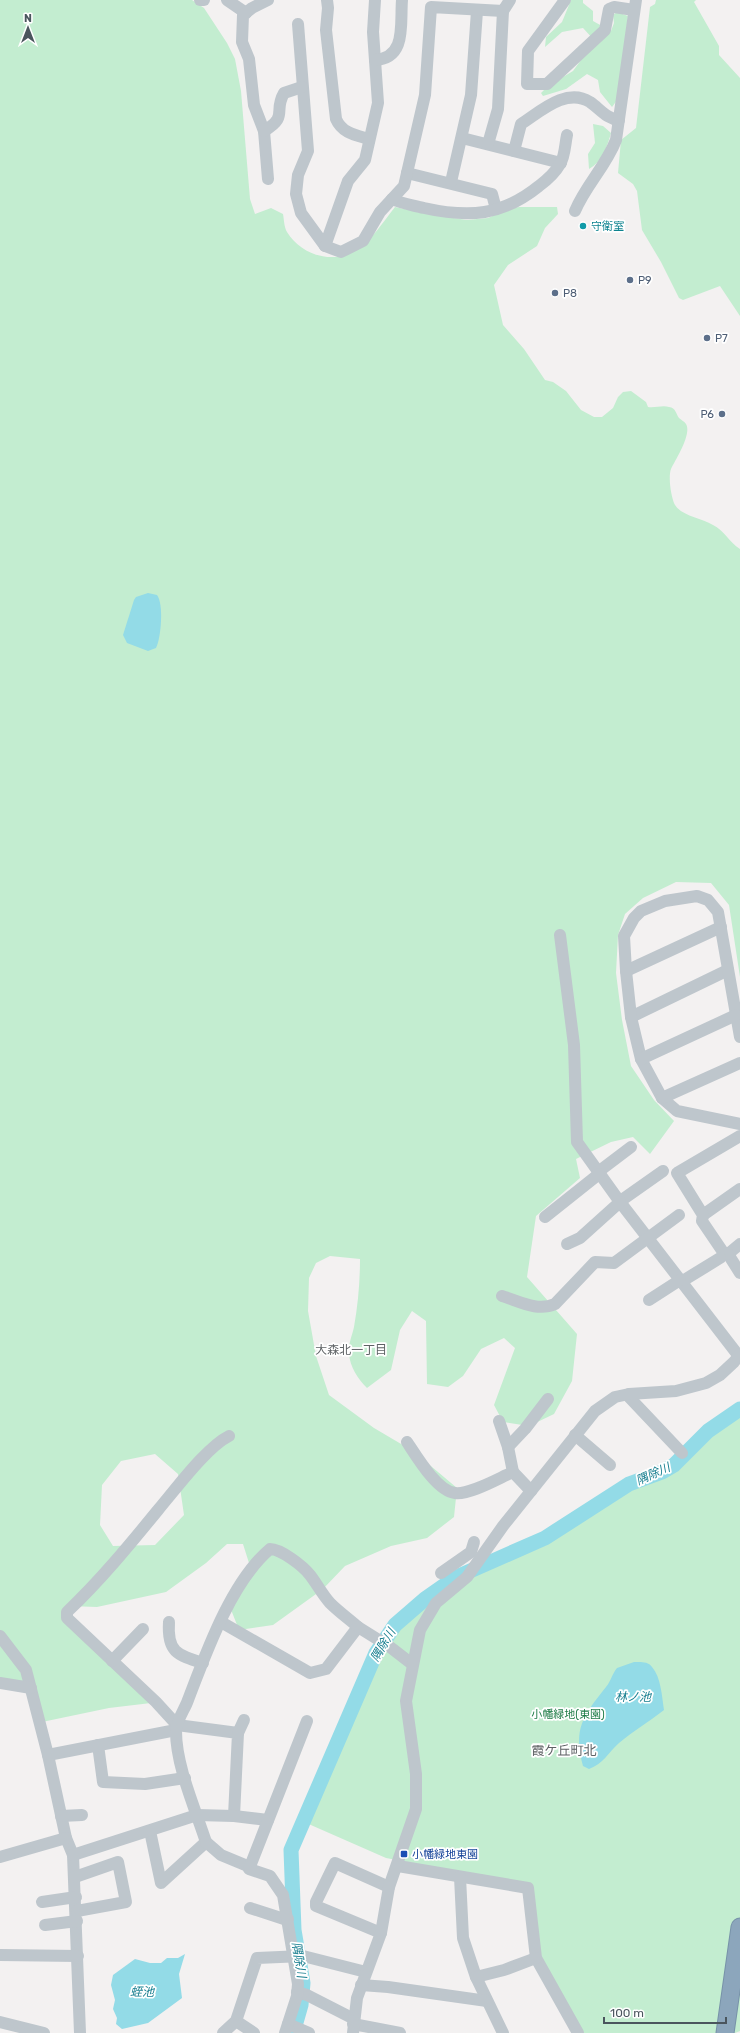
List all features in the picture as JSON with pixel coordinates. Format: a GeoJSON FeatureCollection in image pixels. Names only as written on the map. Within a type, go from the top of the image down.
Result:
{"type":"FeatureCollection","features":[{"type":"Feature","properties":{"kind":"highway"},"geometry":{"type":"LineString","coordinates":[[725,2033],[740,1927]]}},
{"type":"Feature","properties":{"kind":"street"},"geometry":{"type":"LineString","coordinates":[[227,0],[246,13]]}},
{"type":"Feature","properties":{"kind":"street"},"geometry":{"type":"LineString","coordinates":[[268,0],[242,15],[241,20],[242,42],[249,59],[254,105],[264,131],[268,179]]}},
{"type":"Feature","properties":{"kind":"street"},"geometry":{"type":"LineString","coordinates":[[327,0],[328,8],[326,30],[336,119],[338,125],[346,132],[369,139]]}},
{"type":"Feature","properties":{"kind":"street"},"geometry":{"type":"LineString","coordinates":[[325,246],[348,181],[365,160],[378,103],[373,32],[376,0]]}},
{"type":"Feature","properties":{"kind":"street"},"geometry":{"type":"LineString","coordinates":[[375,60],[391,57],[398,49],[402,0]]}},
{"type":"Feature","properties":{"kind":"street"},"geometry":{"type":"LineString","coordinates":[[488,144],[498,109],[504,11],[510,0]]}},
{"type":"Feature","properties":{"kind":"street"},"geometry":{"type":"LineString","coordinates":[[565,0],[528,52],[527,84],[547,84],[605,30],[609,9],[614,7],[635,5],[616,140],[610,155],[582,196],[575,211]]}},
{"type":"Feature","properties":{"kind":"street"},"geometry":{"type":"LineString","coordinates":[[298,24],[308,151],[298,175],[296,194],[301,213],[325,246],[341,252],[363,241],[380,212],[404,186],[425,95],[431,7],[477,11],[504,11]]}},
{"type":"Feature","properties":{"kind":"street"},"geometry":{"type":"LineString","coordinates":[[451,182],[471,95],[477,11]]}},
{"type":"Feature","properties":{"kind":"street"},"geometry":{"type":"LineString","coordinates":[[264,131],[278,122],[280,114],[280,100],[284,93],[302,87]]}},
{"type":"Feature","properties":{"kind":"street"},"geometry":{"type":"LineString","coordinates":[[514,151],[520,124],[565,98],[583,99],[590,102],[612,120],[619,120]]}},
{"type":"Feature","properties":{"kind":"street"},"geometry":{"type":"LineString","coordinates":[[392,199],[447,213],[481,213],[521,200],[548,179],[561,163],[567,135]]}},
{"type":"Feature","properties":{"kind":"street"},"geometry":{"type":"LineString","coordinates":[[462,138],[561,163]]}},
{"type":"Feature","properties":{"kind":"street"},"geometry":{"type":"LineString","coordinates":[[406,173],[451,182],[492,194],[496,209]]}},
{"type":"Feature","properties":{"kind":"street"},"geometry":{"type":"LineString","coordinates":[[740,1037],[718,912],[708,900],[696,896],[665,901],[641,911],[634,918],[624,936],[631,1017],[641,1059],[662,1098],[677,1111],[740,1124]]}},
{"type":"Feature","properties":{"kind":"street"},"geometry":{"type":"LineString","coordinates":[[626,971],[720,927]]}},
{"type":"Feature","properties":{"kind":"street"},"geometry":{"type":"LineString","coordinates":[[353,2025],[357,1998],[381,1933],[389,1887],[398,1866],[416,1809],[416,1774],[406,1701],[412,1664],[420,1630],[427,1617],[436,1603],[467,1577],[503,1526],[575,1435],[602,1404],[615,1397],[629,1394],[676,1391],[706,1383],[725,1370],[734,1362],[739,1354],[620,1202],[577,1142],[574,1045],[560,934]]}},
{"type":"Feature","properties":{"kind":"street"},"geometry":{"type":"LineString","coordinates":[[631,1017],[728,970]]}},
{"type":"Feature","properties":{"kind":"street"},"geometry":{"type":"LineString","coordinates":[[641,1059],[736,1015]]}},
{"type":"Feature","properties":{"kind":"street"},"geometry":{"type":"LineString","coordinates":[[662,1098],[740,1063]]}},
{"type":"Feature","properties":{"kind":"street"},"geometry":{"type":"LineString","coordinates":[[740,1136],[677,1173],[703,1215],[702,1221],[723,1252],[724,1256],[740,1273]]}},
{"type":"Feature","properties":{"kind":"street"},"geometry":{"type":"LineString","coordinates":[[545,1217],[631,1147]]}},
{"type":"Feature","properties":{"kind":"street"},"geometry":{"type":"LineString","coordinates":[[567,1244],[580,1238],[620,1202],[663,1171]]}},
{"type":"Feature","properties":{"kind":"street"},"geometry":{"type":"LineString","coordinates":[[703,1215],[740,1189]]}},
{"type":"Feature","properties":{"kind":"street"},"geometry":{"type":"LineString","coordinates":[[502,1296],[535,1307],[549,1307],[555,1304],[595,1262],[614,1263],[679,1216]]}},
{"type":"Feature","properties":{"kind":"street"},"geometry":{"type":"LineString","coordinates":[[649,1300],[724,1256],[740,1244]]}},
{"type":"Feature","properties":{"kind":"street"},"geometry":{"type":"LineString","coordinates":[[629,1394],[629,1397],[682,1453]]}},
{"type":"Feature","properties":{"kind":"street"},"geometry":{"type":"LineString","coordinates":[[508,1447],[525,1429],[548,1399]]}},
{"type":"Feature","properties":{"kind":"street"},"geometry":{"type":"LineString","coordinates":[[499,1421],[508,1447],[513,1472],[531,1491]]}},
{"type":"Feature","properties":{"kind":"street"},"geometry":{"type":"LineString","coordinates":[[575,1435],[610,1465]]}},
{"type":"Feature","properties":{"kind":"street"},"geometry":{"type":"LineString","coordinates":[[177,1728],[112,1661],[67,1618],[67,1612],[87,1594],[120,1557],[148,1521],[190,1472],[229,1436]]}},
{"type":"Feature","properties":{"kind":"street"},"geometry":{"type":"LineString","coordinates":[[407,1442],[437,1483],[450,1492],[466,1492],[513,1472]]}},
{"type":"Feature","properties":{"kind":"street"},"geometry":{"type":"LineString","coordinates":[[441,1573],[471,1552],[474,1542]]}},
{"type":"Feature","properties":{"kind":"street"},"geometry":{"type":"LineString","coordinates":[[309,2033],[289,2028],[301,1993],[297,1956],[283,1895],[270,1876],[249,1869],[250,1867],[221,1855],[206,1842],[180,1759],[177,1728],[221,1622],[248,1573],[260,1558],[270,1549],[275,1549],[289,1557],[310,1575],[319,1591],[330,1603],[358,1627],[385,1643],[412,1664]]}},
{"type":"Feature","properties":{"kind":"street"},"geometry":{"type":"LineString","coordinates":[[169,1622],[170,1643],[176,1653],[203,1663]]}},
{"type":"Feature","properties":{"kind":"street"},"geometry":{"type":"LineString","coordinates":[[221,1622],[310,1673],[326,1669],[358,1627]]}},
{"type":"Feature","properties":{"kind":"street"},"geometry":{"type":"LineString","coordinates":[[112,1661],[143,1629]]}},
{"type":"Feature","properties":{"kind":"street"},"geometry":{"type":"LineString","coordinates":[[0,1636],[23,1663],[48,1755],[66,1838],[73,1855],[77,1916],[80,2033]]}},
{"type":"Feature","properties":{"kind":"street"},"geometry":{"type":"LineString","coordinates":[[0,1683],[31,1688]]}},
{"type":"Feature","properties":{"kind":"street"},"geometry":{"type":"LineString","coordinates":[[234,1816],[238,1733],[244,1720]]}},
{"type":"Feature","properties":{"kind":"street"},"geometry":{"type":"LineString","coordinates":[[250,1867],[307,1721]]}},
{"type":"Feature","properties":{"kind":"street"},"geometry":{"type":"LineString","coordinates":[[48,1755],[177,1728],[238,1733]]}},
{"type":"Feature","properties":{"kind":"street"},"geometry":{"type":"LineString","coordinates":[[98,1745],[103,1782],[145,1784],[185,1778]]}},
{"type":"Feature","properties":{"kind":"street"},"geometry":{"type":"LineString","coordinates":[[61,1816],[82,1815]]}},
{"type":"Feature","properties":{"kind":"street"},"geometry":{"type":"LineString","coordinates":[[73,1855],[197,1815],[234,1816],[268,1820]]}},
{"type":"Feature","properties":{"kind":"street"},"geometry":{"type":"LineString","coordinates":[[150,1831],[161,1883],[206,1842]]}},
{"type":"Feature","properties":{"kind":"street"},"geometry":{"type":"LineString","coordinates":[[0,1857],[66,1838]]}},
{"type":"Feature","properties":{"kind":"street"},"geometry":{"type":"LineString","coordinates":[[45,1925],[126,1902],[118,1862],[75,1876]]}},
{"type":"Feature","properties":{"kind":"street"},"geometry":{"type":"LineString","coordinates":[[381,1933],[316,1906],[316,1902],[335,1863],[389,1887]]}},
{"type":"Feature","properties":{"kind":"street"},"geometry":{"type":"LineString","coordinates":[[398,1866],[528,1888],[536,1958],[578,2033]]}},
{"type":"Feature","properties":{"kind":"street"},"geometry":{"type":"LineString","coordinates":[[460,1876],[463,1938],[476,1977],[503,2033]]}},
{"type":"Feature","properties":{"kind":"street"},"geometry":{"type":"LineString","coordinates":[[42,1902],[76,1897]]}},
{"type":"Feature","properties":{"kind":"street"},"geometry":{"type":"LineString","coordinates":[[250,1908],[288,1919]]}},
{"type":"Feature","properties":{"kind":"street"},"geometry":{"type":"LineString","coordinates":[[0,1955],[78,1956]]}},
{"type":"Feature","properties":{"kind":"street"},"geometry":{"type":"LineString","coordinates":[[223,2033],[236,2021],[257,1958],[297,1956],[366,1972]]}},
{"type":"Feature","properties":{"kind":"street"},"geometry":{"type":"LineString","coordinates":[[476,1977],[504,1970],[536,1958]]}},
{"type":"Feature","properties":{"kind":"street"},"geometry":{"type":"LineString","coordinates":[[362,1985],[388,1987],[487,2001]]}},
{"type":"Feature","properties":{"kind":"street"},"geometry":{"type":"LineString","coordinates":[[301,1993],[353,2025],[400,2033]]}},
{"type":"Feature","properties":{"kind":"street"},"geometry":{"type":"LineString","coordinates":[[236,2021],[254,2033]]}},
{"type":"Feature","properties":{"kind":"street"},"geometry":{"type":"LineString","coordinates":[[0,2022],[44,2033]]}},
{"type":"Feature","properties":{"kind":"green space"},"geometry":{"type":"Polygon","coordinates":[[[0,0],[192,0],[204,8],[227,43],[235,59],[241,91],[250,199],[255,214],[271,208],[283,214],[287,232],[300,247],[318,255],[337,257],[347,254],[362,246],[395,207],[467,220],[488,218],[506,210],[519,207],[557,207],[558,214],[545,228],[537,246],[508,265],[494,285],[503,325],[524,349],[545,380],[553,382],[566,391],[581,410],[594,417],[602,417],[613,408],[618,397],[623,392],[631,391],[646,402],[648,407],[664,406],[673,409],[676,411],[679,418],[686,424],[687,434],[670,473],[670,487],[675,505],[682,512],[717,527],[740,549],[740,977],[729,905],[711,883],[676,882],[643,898],[625,914],[618,935],[616,973],[622,1020],[631,1066],[654,1100],[674,1121],[650,1154],[633,1137],[611,1142],[576,1159],[580,1178],[536,1216],[527,1277],[577,1334],[572,1381],[554,1414],[529,1426],[503,1422],[494,1405],[515,1348],[504,1338],[481,1349],[463,1376],[448,1387],[427,1384],[426,1321],[412,1311],[400,1330],[391,1370],[367,1388],[355,1372],[351,1364],[349,1354],[358,1301],[360,1259],[330,1256],[316,1263],[309,1278],[308,1311],[316,1356],[329,1395],[374,1428],[413,1451],[457,1488],[454,1517],[427,1538],[391,1546],[345,1566],[323,1589],[273,1625],[239,1630],[230,1607],[249,1563],[243,1544],[227,1544],[206,1563],[166,1592],[97,1607],[69,1606],[64,1613],[151,1703],[109,1708],[42,1722],[33,1687],[0,1633],[0,0]],[[155,1454],[121,1461],[102,1485],[100,1525],[113,1546],[155,1545],[184,1515],[178,1474],[155,1454]]]}},
{"type":"Feature","properties":{"kind":"green space"},"geometry":{"type":"Polygon","coordinates":[[[571,0],[583,0],[583,3],[593,11],[593,21],[611,31],[614,23],[613,15],[617,12],[628,16],[618,99],[612,107],[600,92],[598,80],[587,74],[566,89],[543,96],[541,93],[548,86],[573,71],[595,41],[583,28],[562,32],[545,47],[546,37],[562,22],[571,0]]]}},
{"type":"Feature","properties":{"kind":"green space"},"geometry":{"type":"Polygon","coordinates":[[[656,0],[696,0],[694,2],[719,46],[719,55],[740,78],[740,316],[720,286],[683,300],[679,298],[661,262],[642,230],[637,191],[633,184],[618,173],[621,140],[636,128],[650,7],[655,4],[656,0]]]}},
{"type":"Feature","properties":{"kind":"green space"},"geometry":{"type":"Polygon","coordinates":[[[593,124],[603,126],[611,133],[606,149],[601,158],[589,169],[588,154],[595,143],[593,124]]]}},
{"type":"Feature","properties":{"kind":"green space","name":"小幡緑地(東園)"},"geometry":{"type":"Polygon","coordinates":[[[740,1406],[740,2031],[735,2033],[584,2033],[545,1971],[524,1884],[386,1858],[304,1822],[370,1670],[390,1634],[427,1600],[482,1562],[541,1540],[634,1484],[682,1467],[690,1446],[696,1437],[711,1424],[740,1406]]]}},
{"type":"Feature","properties":{"kind":"green space"},"geometry":{"type":"Polygon","coordinates":[[[0,1640],[28,1684],[0,1682],[0,1640]]]}},
{"type":"Feature","properties":{"kind":"water"},"geometry":{"type":"Polygon","coordinates":[[[148,593],[157,595],[161,613],[158,643],[156,648],[148,651],[127,643],[123,635],[134,600],[136,597],[148,593]]]}},
{"type":"Feature","properties":{"kind":"water","name":"林ノ池"},"geometry":{"type":"Polygon","coordinates":[[[634,1662],[644,1662],[650,1665],[655,1671],[661,1687],[664,1710],[624,1739],[602,1761],[589,1769],[583,1766],[580,1753],[579,1742],[582,1723],[591,1706],[608,1685],[617,1668],[634,1662]]]}},
{"type":"Feature","properties":{"kind":"water","name":"蛭池"},"geometry":{"type":"Polygon","coordinates":[[[185,1954],[179,1974],[182,1998],[148,2023],[122,2029],[116,2024],[117,2018],[113,2009],[115,2000],[111,1985],[113,1975],[135,1959],[150,1963],[161,1963],[167,1958],[178,1958],[185,1954]]]}},
{"type":"Feature","properties":{"kind":"waterway","name":"隅除川"},"geometry":{"type":"LineString","coordinates":[[293,2033],[301,2005],[303,1983],[294,1930],[291,1850],[376,1653],[395,1625],[425,1599],[461,1575],[545,1538],[629,1484],[662,1472],[674,1465],[708,1431],[740,1409]]}},
{"type":"Feature","properties":{"kind":"place","name":"守衛室"},"geometry":{"type":"Point","coordinates":[583,226]}},
{"type":"Feature","properties":{"kind":"place","name":"P9"},"geometry":{"type":"Point","coordinates":[630,280]}},
{"type":"Feature","properties":{"kind":"place","name":"P8"},"geometry":{"type":"Point","coordinates":[555,293]}},
{"type":"Feature","properties":{"kind":"place","name":"P7"},"geometry":{"type":"Point","coordinates":[707,338]}},
{"type":"Feature","properties":{"kind":"place","name":"P6"},"geometry":{"type":"Point","coordinates":[722,414]}},
{"type":"Feature","properties":{"kind":"place","name":"小幡緑地東園"},"geometry":{"type":"Point","coordinates":[404,1854]}},
{"type":"Feature","properties":{"kind":"district","name":"大森北一丁目"},"geometry":{"type":"Point","coordinates":[351,1350]}},
{"type":"Feature","properties":{"kind":"district","name":"霞ケ丘町北"},"geometry":{"type":"Point","coordinates":[564,1750]}}]}
